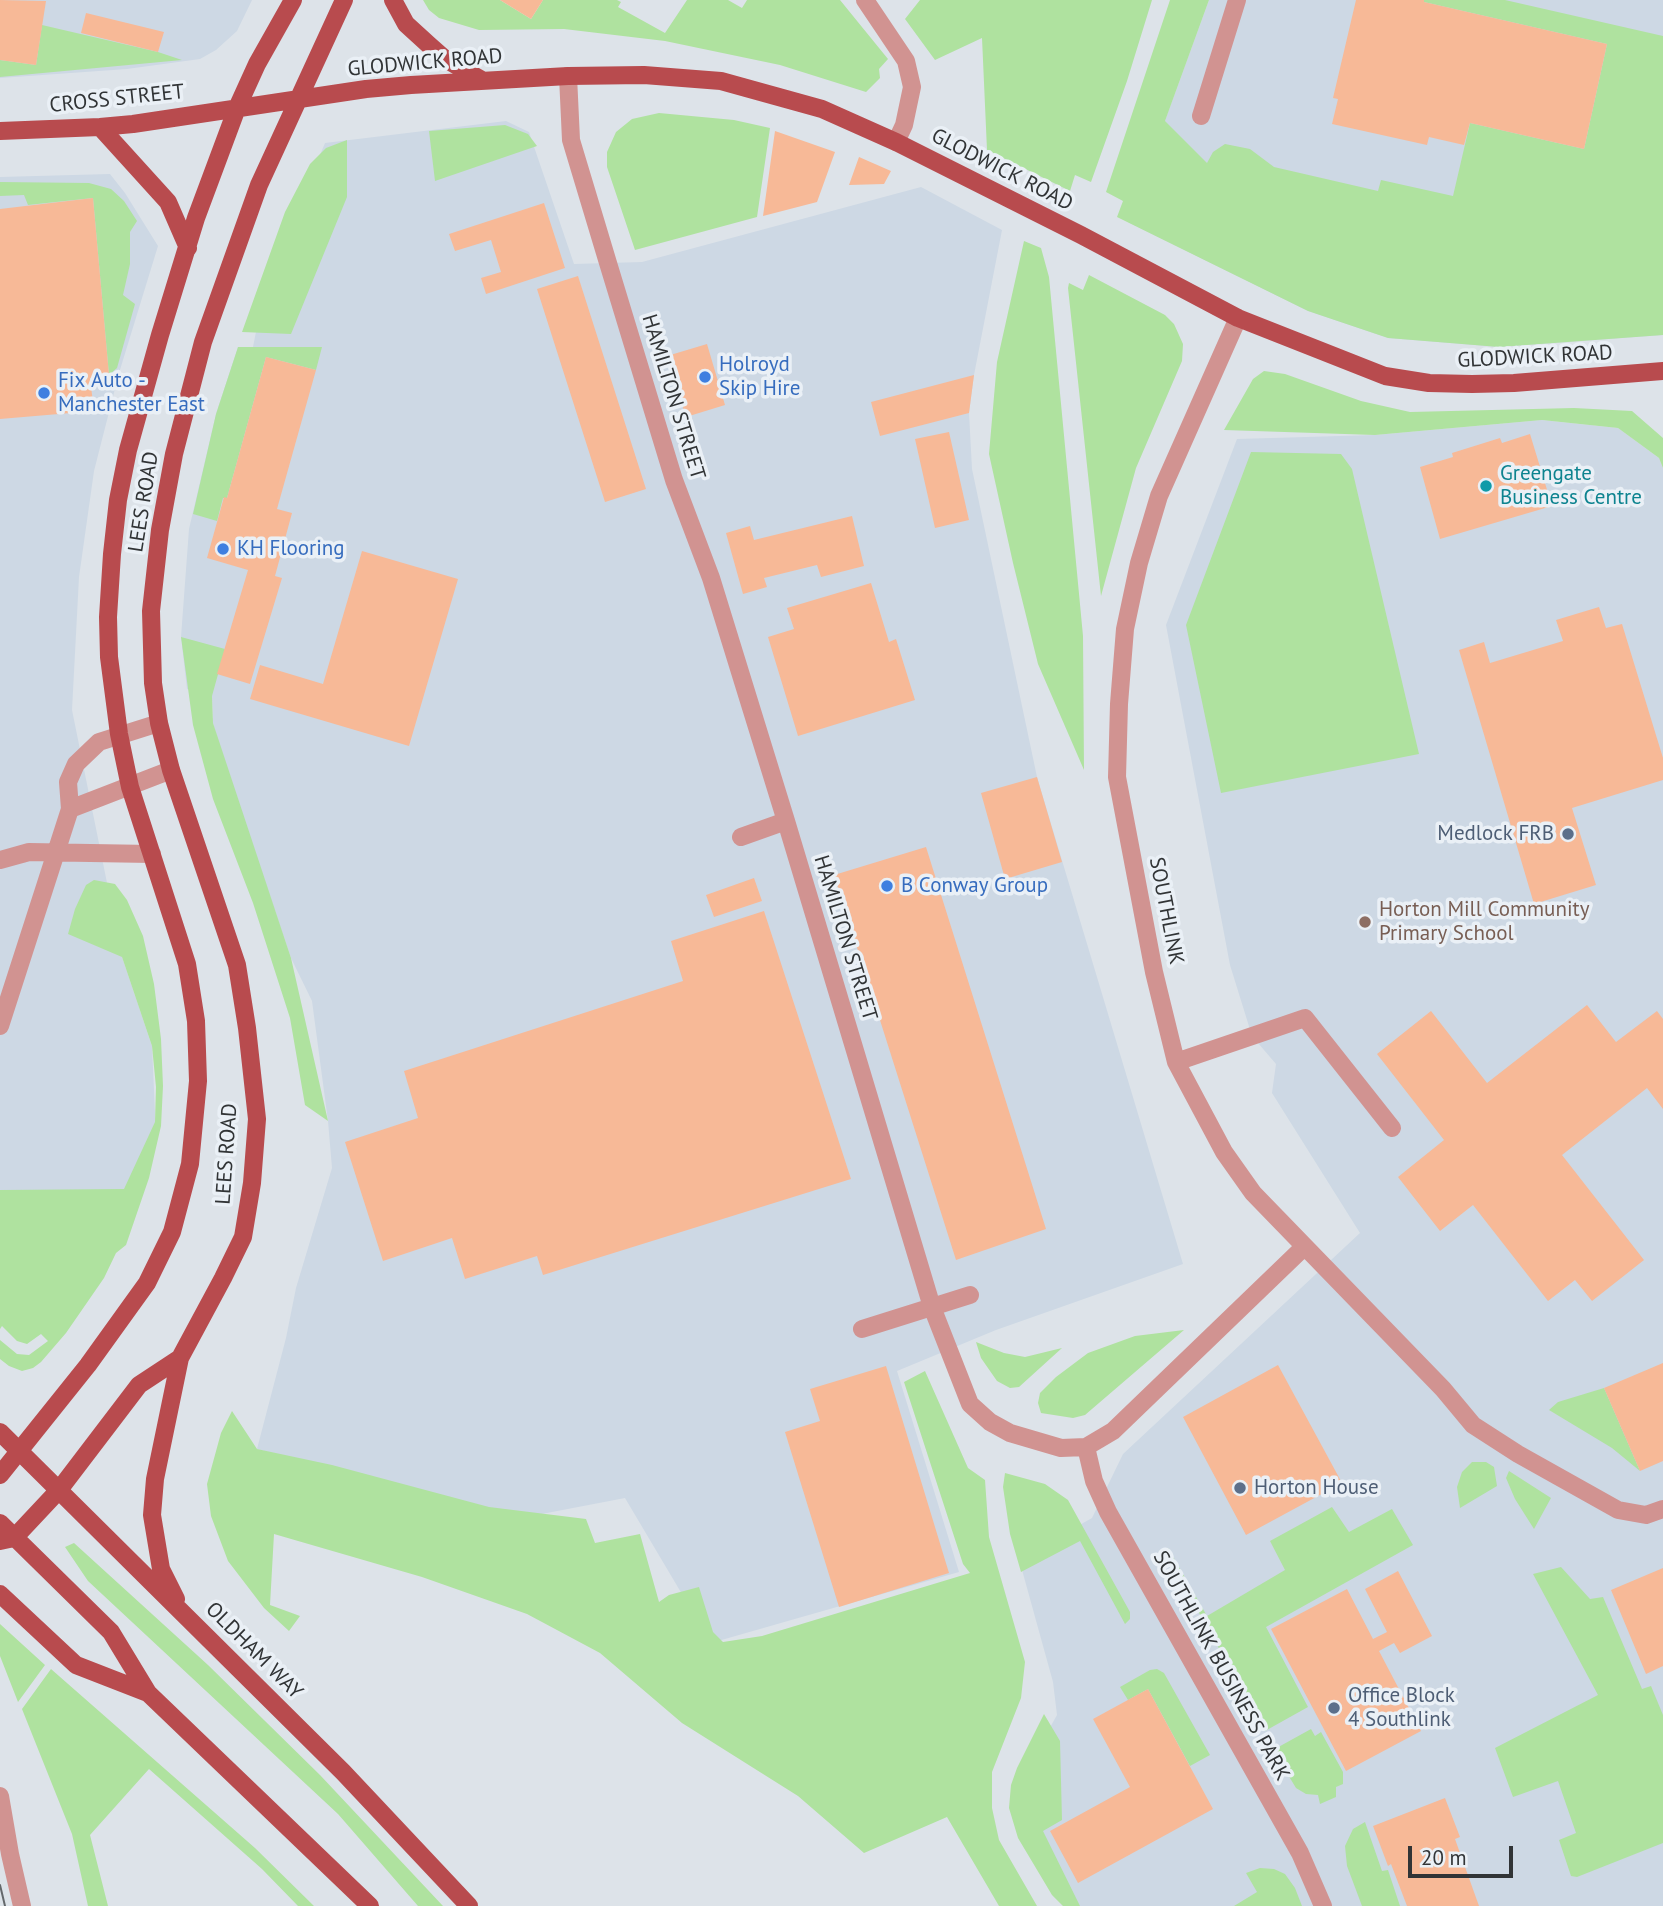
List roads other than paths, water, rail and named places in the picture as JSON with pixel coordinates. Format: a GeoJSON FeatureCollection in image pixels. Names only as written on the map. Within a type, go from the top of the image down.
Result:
{"type":"FeatureCollection","features":[{"type":"Feature","properties":{"kind":"main road","name":"LEES ROAD"},"geometry":{"type":"LineString","coordinates":[[19,1451],[88,1365],[147,1283],[172,1232],[190,1164],[198,1081],[196,1021],[187,964],[130,787],[119,734],[109,657],[111,554],[128,450],[196,218],[237,108],[257,64],[293,0]]}},
{"type":"Feature","properties":{"kind":"main road","name":"LEES ROAD"},"geometry":{"type":"LineString","coordinates":[[59,1490],[139,1385],[180,1358],[243,1237],[252,1183],[257,1119],[237,965],[171,770],[159,723],[153,682],[151,611],[160,530],[174,454],[203,342],[254,198],[344,0]]}},
{"type":"Feature","properties":{"kind":"main road"},"geometry":{"type":"LineString","coordinates":[[393,0],[406,24],[429,45],[445,59],[483,81]]}},
{"type":"Feature","properties":{"kind":"main road","name":"GLODWICK ROAD"},"geometry":{"type":"LineString","coordinates":[[300,99],[366,89],[568,76],[644,75],[721,81],[822,109],[896,142],[1238,318],[1385,376],[1429,383],[1514,383],[1663,371]]}},
{"type":"Feature","properties":{"kind":"main road"},"geometry":{"type":"LineString","coordinates":[[237,108],[300,99]]}},
{"type":"Feature","properties":{"kind":"main road","name":"CROSS STREET"},"geometry":{"type":"LineString","coordinates":[[0,131],[100,127],[237,108]]}},
{"type":"Feature","properties":{"kind":"main road"},"geometry":{"type":"LineString","coordinates":[[100,127],[168,202],[188,248]]}},
{"type":"Feature","properties":{"kind":"main road"},"geometry":{"type":"LineString","coordinates":[[180,1358],[155,1479],[152,1515],[161,1569],[187,1616]]}},
{"type":"Feature","properties":{"kind":"main road","name":"OLDHAM WAY"},"geometry":{"type":"LineString","coordinates":[[0,1432],[343,1772],[469,1906]]}},
{"type":"Feature","properties":{"kind":"main road"},"geometry":{"type":"LineString","coordinates":[[0,1475],[19,1451]]}},
{"type":"Feature","properties":{"kind":"main road"},"geometry":{"type":"LineString","coordinates":[[7,1540],[59,1490]]}},
{"type":"Feature","properties":{"kind":"main road"},"geometry":{"type":"LineString","coordinates":[[0,1523],[7,1540],[111,1632],[148,1693],[370,1906]]}},
{"type":"Feature","properties":{"kind":"main road"},"geometry":{"type":"LineString","coordinates":[[0,1594],[76,1665],[148,1693]]}},
{"type":"Feature","properties":{"kind":"street"},"geometry":{"type":"LineString","coordinates":[[864,0],[906,61],[912,87],[904,125],[896,142]]}},
{"type":"Feature","properties":{"kind":"street"},"geometry":{"type":"LineString","coordinates":[[1201,116],[1237,0]]}},
{"type":"Feature","properties":{"kind":"street","name":"HAMILTON STREET"},"geometry":{"type":"LineString","coordinates":[[568,76],[571,140],[674,480],[710,578],[786,821],[932,1307],[970,1404],[990,1422],[1010,1433],[1061,1448],[1086,1447]]}},
{"type":"Feature","properties":{"kind":"street","name":"SOUTHLINK"},"geometry":{"type":"LineString","coordinates":[[1238,318],[1159,496],[1139,564],[1124,642],[1119,704],[1118,777],[1147,934],[1176,1062],[1224,1152],[1253,1193],[1443,1389],[1473,1424],[1518,1454],[1618,1510],[1646,1516],[1663,1509]]}},
{"type":"Feature","properties":{"kind":"street"},"geometry":{"type":"LineString","coordinates":[[0,1026],[69,809],[68,782],[76,764],[99,742],[159,723]]}},
{"type":"Feature","properties":{"kind":"street"},"geometry":{"type":"LineString","coordinates":[[69,809],[171,770]]}},
{"type":"Feature","properties":{"kind":"street"},"geometry":{"type":"LineString","coordinates":[[741,837],[786,821]]}},
{"type":"Feature","properties":{"kind":"street"},"geometry":{"type":"LineString","coordinates":[[0,860],[29,852],[152,854]]}},
{"type":"Feature","properties":{"kind":"street"},"geometry":{"type":"LineString","coordinates":[[1176,1062],[1305,1018],[1392,1128]]}},
{"type":"Feature","properties":{"kind":"street"},"geometry":{"type":"LineString","coordinates":[[1086,1447],[1113,1431],[1304,1247]]}},
{"type":"Feature","properties":{"kind":"street"},"geometry":{"type":"LineString","coordinates":[[862,1329],[970,1295]]}},
{"type":"Feature","properties":{"kind":"street","name":"SOUTHLINK BUSINESS PARK"},"geometry":{"type":"LineString","coordinates":[[1086,1447],[1094,1481],[1108,1512],[1300,1853],[1322,1906]]}},
{"type":"Feature","properties":{"kind":"street"},"geometry":{"type":"LineString","coordinates":[[0,1797],[22,1906]]}},
{"type":"Feature","properties":{"kind":"tram line"},"geometry":{"type":"LineString","coordinates":[[0,1885],[5,1906]]}},
{"type":"Feature","properties":{"kind":"place","name":"Holroyd Skip Hire"},"geometry":{"type":"Point","coordinates":[705,377]}},
{"type":"Feature","properties":{"kind":"place","name":"Fix Auto - Manchester East"},"geometry":{"type":"Point","coordinates":[44,393]}},
{"type":"Feature","properties":{"kind":"place","name":"Greengate Business Centre"},"geometry":{"type":"Point","coordinates":[1486,486]}},
{"type":"Feature","properties":{"kind":"place","name":"KH Flooring"},"geometry":{"type":"Point","coordinates":[223,549]}},
{"type":"Feature","properties":{"kind":"place","name":"Medlock FRB"},"geometry":{"type":"Point","coordinates":[1568,834]}},
{"type":"Feature","properties":{"kind":"place","name":"B Conway Group"},"geometry":{"type":"Point","coordinates":[887,886]}},
{"type":"Feature","properties":{"kind":"place","name":"Horton Mill Community Primary School"},"geometry":{"type":"Point","coordinates":[1365,922]}},
{"type":"Feature","properties":{"kind":"place","name":"Horton House"},"geometry":{"type":"Point","coordinates":[1240,1488]}},
{"type":"Feature","properties":{"kind":"place","name":"Office Block 4 Southlink"},"geometry":{"type":"Point","coordinates":[1334,1708]}}]}
